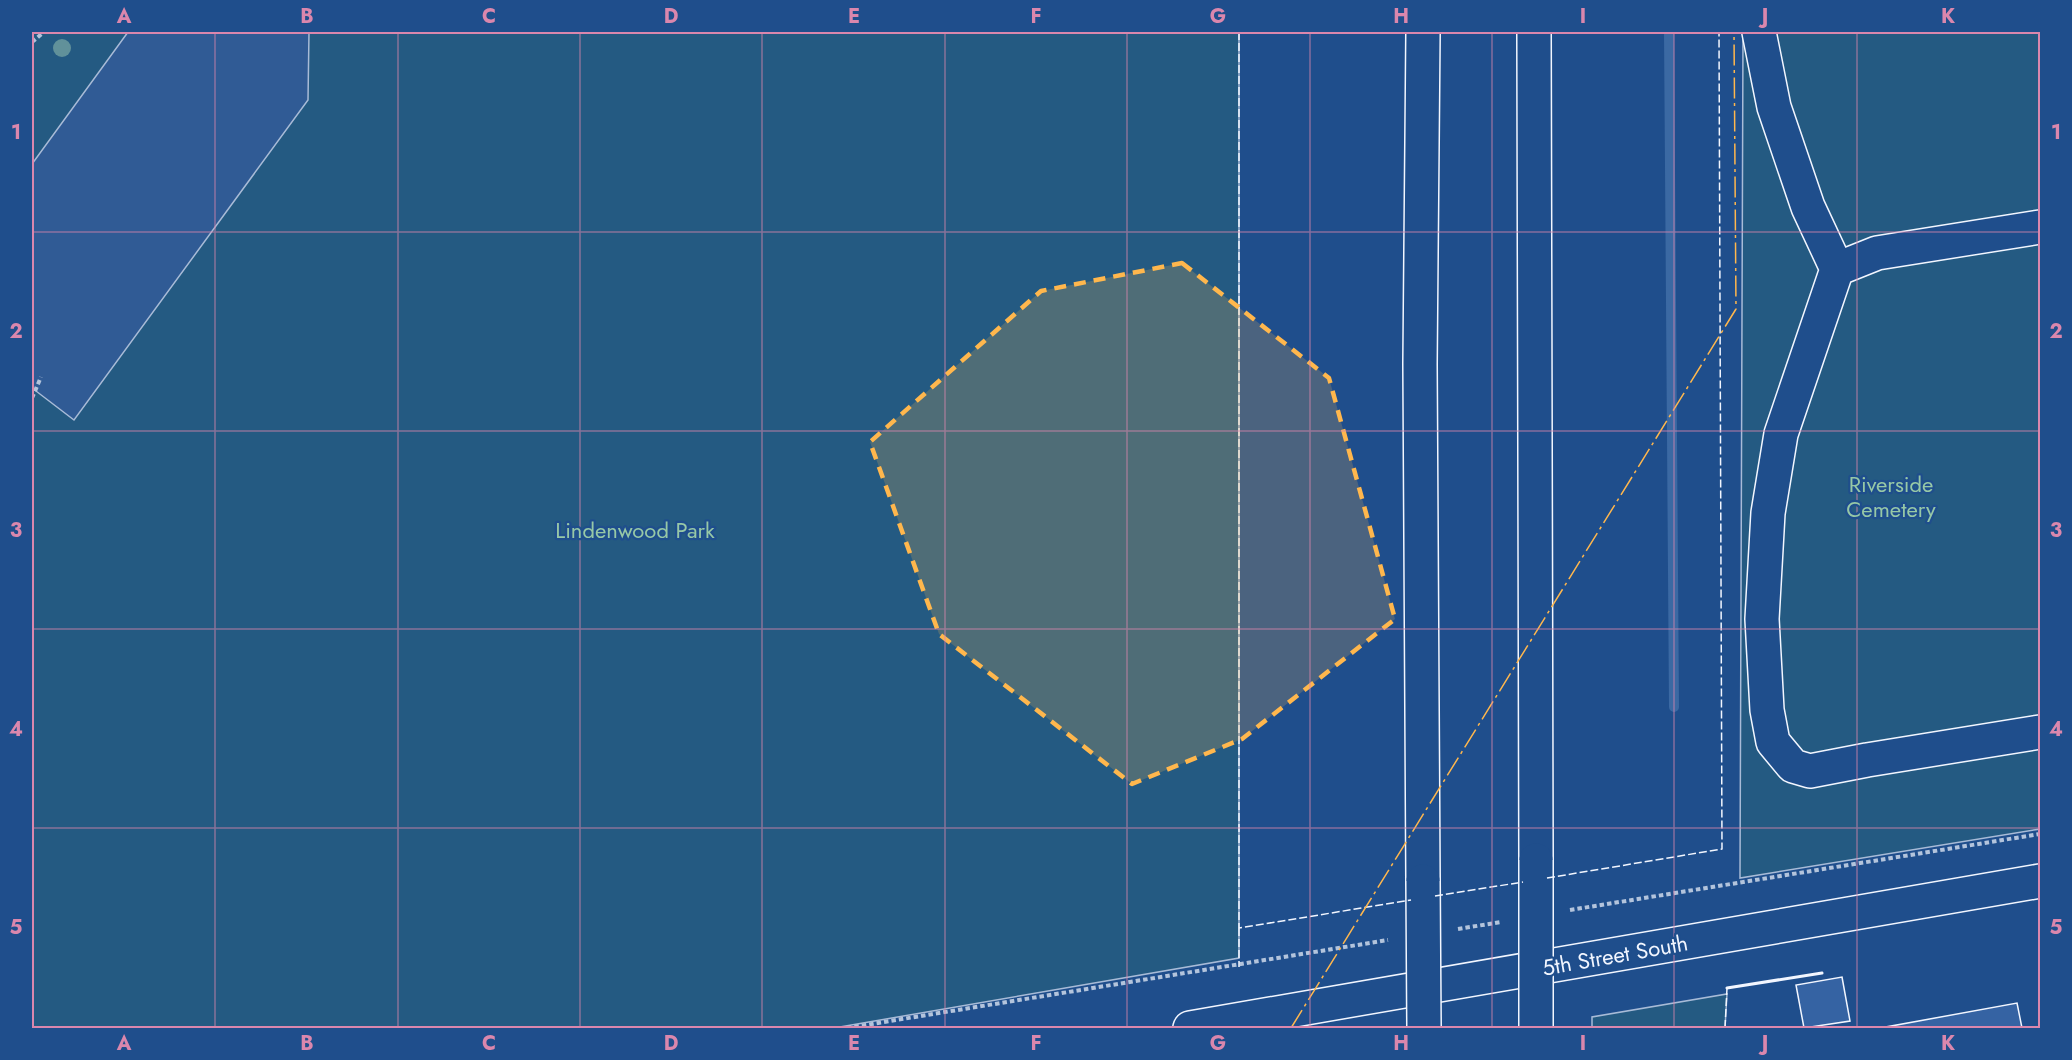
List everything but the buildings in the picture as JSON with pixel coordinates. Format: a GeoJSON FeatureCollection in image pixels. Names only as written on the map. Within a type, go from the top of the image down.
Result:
{"type":"FeatureCollection","features":[{"type":"Feature","properties":{"kind":"main road"},"geometry":{"type":"LineString","coordinates":[[1423,32],[1420,364],[1424,1029]]}},
{"type":"Feature","properties":{"kind":"main road"},"geometry":{"type":"LineString","coordinates":[[1534,32],[1536,1029]]}},
{"type":"Feature","properties":{"kind":"main road"},"geometry":{"type":"LineString","coordinates":[[1760,32],[1774,107],[1808,207],[1837,269],[1781,434],[1768,513],[1762,619],[1767,710],[1773,742],[1793,765],[1810,771],[2040,732]]}},
{"type":"Feature","properties":{"kind":"main road"},"geometry":{"type":"LineString","coordinates":[[1837,269],[1877,253],[2040,226]]}},
{"type":"Feature","properties":{"kind":"main road","name":"5th Street South"},"geometry":{"type":"LineString","coordinates":[[1190,1029],[2040,881]]}},
{"type":"Feature","properties":{"kind":"path"},"geometry":{"type":"LineString","coordinates":[[32,42],[44,32]]}},
{"type":"Feature","properties":{"kind":"path"},"geometry":{"type":"LineString","coordinates":[[32,398],[41,376]]}},
{"type":"Feature","properties":{"kind":"highlighted area"},"geometry":{"type":"Polygon","coordinates":[[[1182,263],[1329,378],[1395,619],[1242,739],[1132,784],[939,634],[870,442],[1041,291],[1182,263]]]}},
{"type":"Feature","properties":{"kind":"green space","name":"Lindenwood Park"},"geometry":{"type":"Polygon","coordinates":[[[32,32],[1239,32],[1239,958],[834,1028],[32,1028],[32,32]]]}},
{"type":"Feature","properties":{"kind":"green space","name":"Riverside Cemetery"},"geometry":{"type":"Polygon","coordinates":[[[1743,32],[2040,32],[2040,829],[1740,878],[1743,32]]]}},
{"type":"Feature","properties":{"kind":"green space"},"geometry":{"type":"Polygon","coordinates":[[[1727,994],[1725,1028],[1592,1028],[1592,1017],[1727,994]]]}},
{"type":"Feature","properties":{"kind":"shaded area"},"geometry":{"type":"Polygon","coordinates":[[[128,32],[309,32],[308,100],[74,420],[32,388],[32,164],[128,32]]]}},
{"type":"Feature","properties":{"kind":"waterway"},"geometry":{"type":"LineString","coordinates":[[1669,32],[1674,707]]}},
{"type":"Feature","properties":{"kind":"fence"},"geometry":{"type":"LineString","coordinates":[[1239,32],[1239,928],[1411,900]]}},
{"type":"Feature","properties":{"kind":"fence"},"geometry":{"type":"LineString","coordinates":[[1547,878],[1722,849],[1719,32]]}},
{"type":"Feature","properties":{"kind":"fence"},"geometry":{"type":"LineString","coordinates":[[1435,896],[1523,882]]}},
{"type":"Feature","properties":{"kind":"fence"},"geometry":{"type":"LineString","coordinates":[[1239,928],[1239,967]]}},
{"type":"Feature","properties":{"kind":"fence"},"geometry":{"type":"LineString","coordinates":[[1725,1028],[1727,988]]}},
{"type":"Feature","properties":{"kind":"wall"},"geometry":{"type":"LineString","coordinates":[[1727,988],[1822,973]]}},
{"type":"Feature","properties":{"kind":"power"},"geometry":{"type":"LineString","coordinates":[[1291,1028],[1736,309],[1734,32]]}}]}
